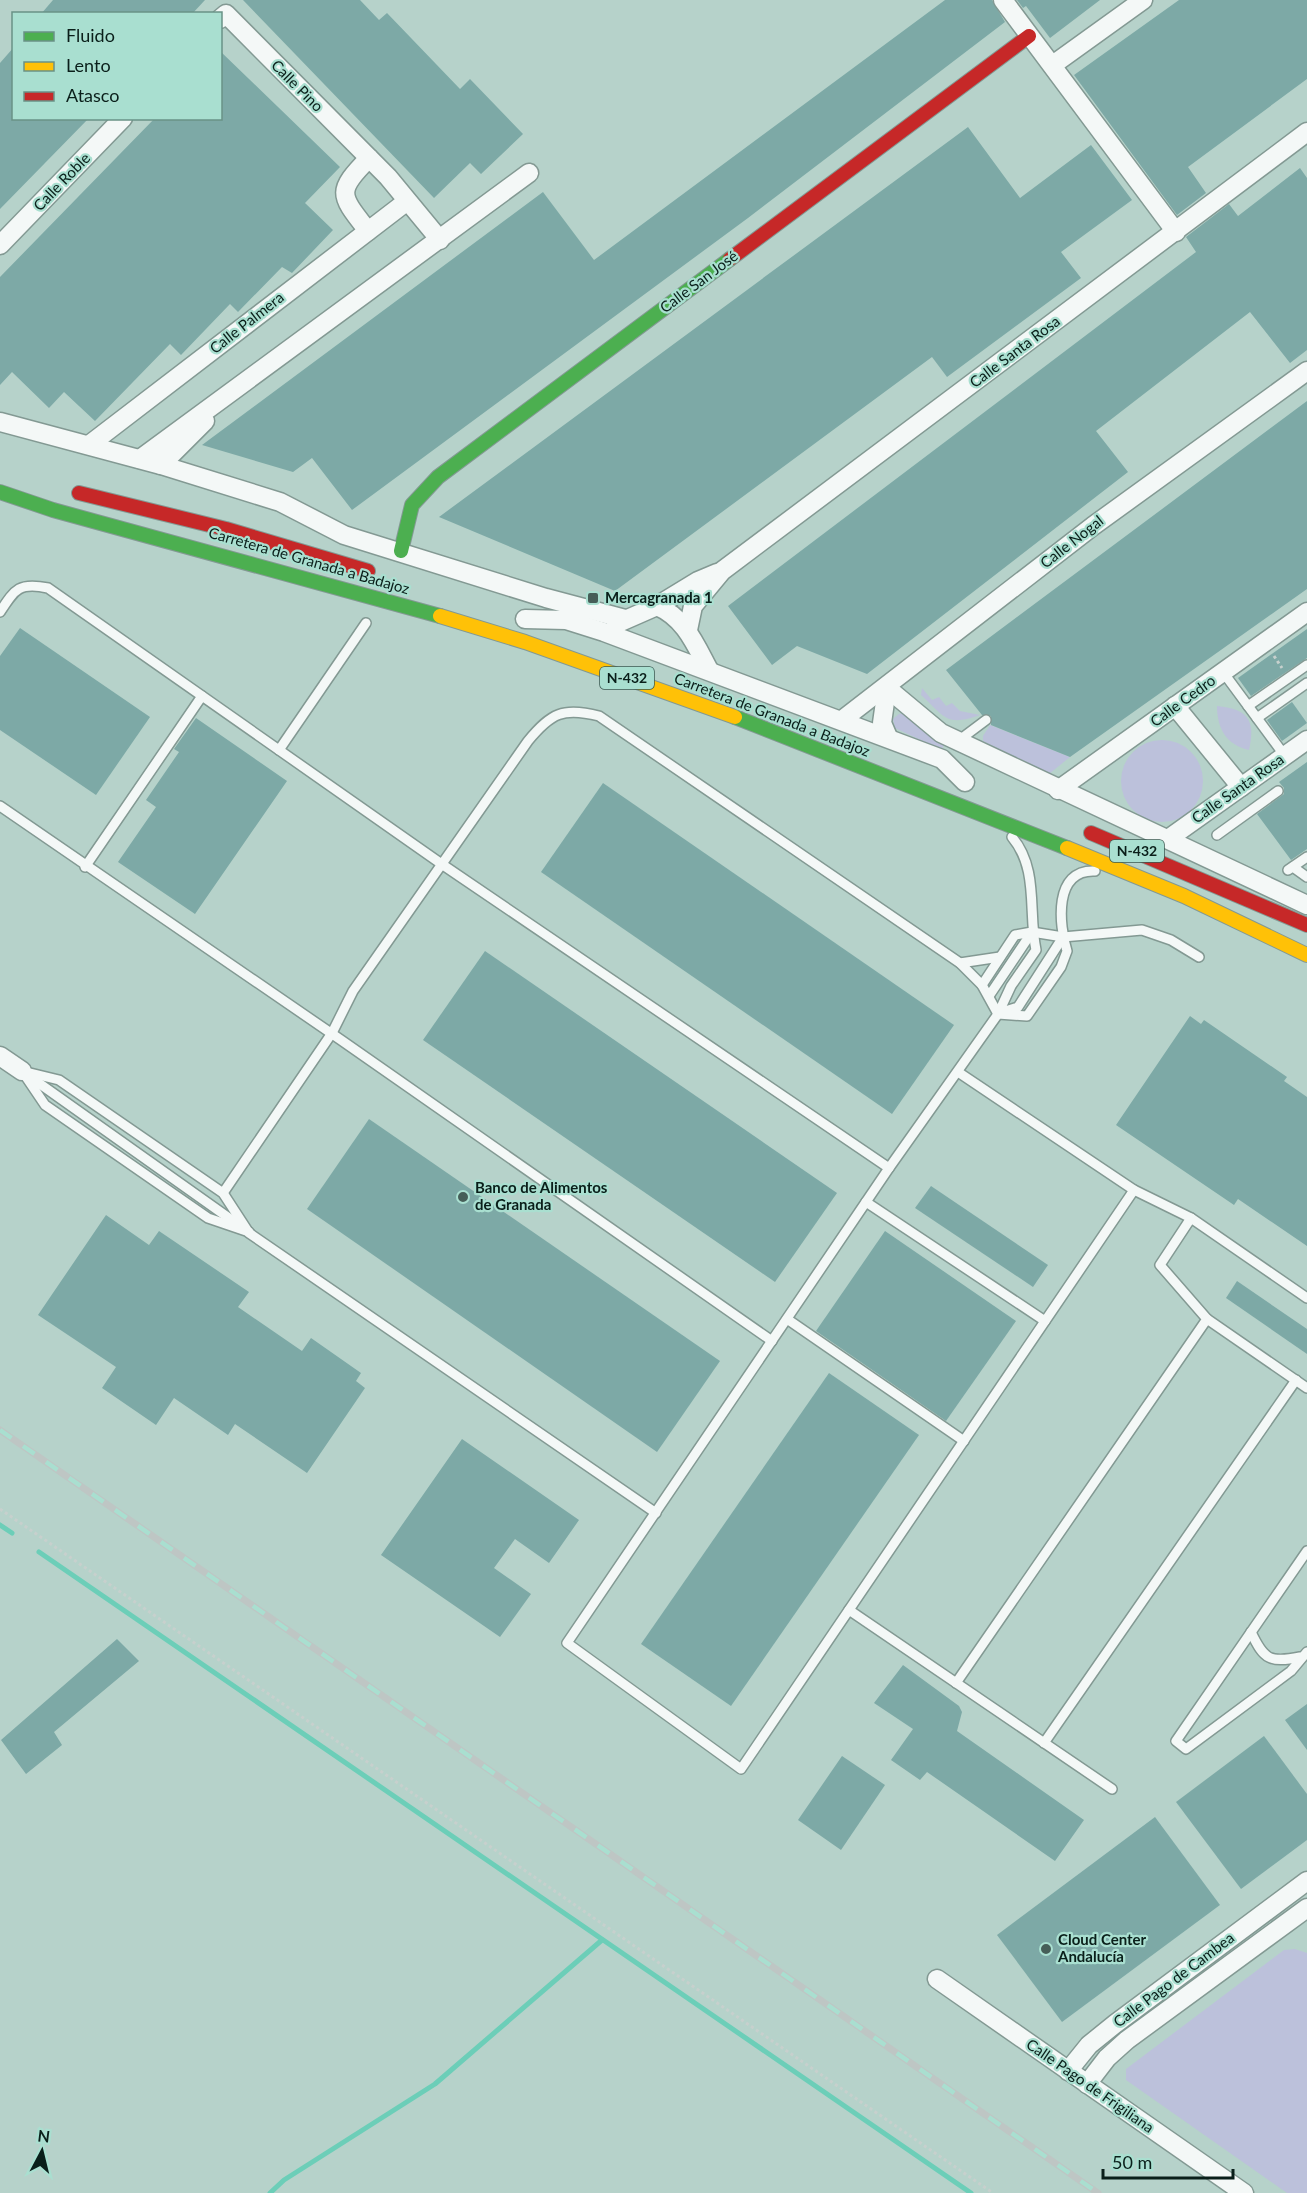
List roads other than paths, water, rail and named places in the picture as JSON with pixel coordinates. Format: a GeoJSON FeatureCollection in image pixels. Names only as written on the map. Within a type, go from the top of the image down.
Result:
{"type":"FeatureCollection","features":[{"type":"Feature","properties":{"kind":"main road","name":"Calle San José"},"geometry":{"type":"LineString","coordinates":[[401,551],[412,505],[438,477],[1029,36]]}},
{"type":"Feature","properties":{"kind":"main road","name":"Carretera de Granada a Badajoz"},"geometry":{"type":"LineString","coordinates":[[68,491],[226,529],[381,575]]}},
{"type":"Feature","properties":{"kind":"main road","name":"Carretera de Granada a Badajoz"},"geometry":{"type":"LineString","coordinates":[[0,492],[53,510],[212,551],[525,642],[706,706],[994,818],[1184,896],[1307,955]]}},
{"type":"Feature","properties":{"kind":"main road","name":"Carretera de Granada a Badajoz"},"geometry":{"type":"LineString","coordinates":[[519,618],[758,702],[970,785]]}},
{"type":"Feature","properties":{"kind":"main road","name":"N-432"},"geometry":{"type":"LineString","coordinates":[[1075,826],[1174,866],[1307,926]]}},
{"type":"Feature","properties":{"kind":"street"},"geometry":{"type":"LineString","coordinates":[[1003,0],[1029,36],[1054,64],[1176,232]]}},
{"type":"Feature","properties":{"kind":"street"},"geometry":{"type":"LineString","coordinates":[[1054,64],[1143,0]]}},
{"type":"Feature","properties":{"kind":"street","name":"Calle Pino"},"geometry":{"type":"LineString","coordinates":[[223,16],[369,158],[440,240]]}},
{"type":"Feature","properties":{"kind":"street","name":"Calle Roble"},"geometry":{"type":"LineString","coordinates":[[0,245],[121,120]]}},
{"type":"Feature","properties":{"kind":"street","name":"Calle Santa Rosa"},"geometry":{"type":"LineString","coordinates":[[688,630],[693,606],[722,571],[1307,132]]}},
{"type":"Feature","properties":{"kind":"street"},"geometry":{"type":"LineString","coordinates":[[368,231],[347,204],[345,191],[348,180],[369,158]]}},
{"type":"Feature","properties":{"kind":"street"},"geometry":{"type":"LineString","coordinates":[[140,459],[440,240],[529,172]]}},
{"type":"Feature","properties":{"kind":"street","name":"Calle Palmera"},"geometry":{"type":"LineString","coordinates":[[88,445],[406,202]]}},
{"type":"Feature","properties":{"kind":"street","name":"Calle Nogal"},"geometry":{"type":"LineString","coordinates":[[842,720],[1093,526],[1307,371]]}},
{"type":"Feature","properties":{"kind":"street"},"geometry":{"type":"LineString","coordinates":[[161,465],[221,401]]}},
{"type":"Feature","properties":{"kind":"street"},"geometry":{"type":"LineString","coordinates":[[0,422],[161,465],[280,502],[344,536],[401,551],[546,598],[625,619]]}},
{"type":"Feature","properties":{"kind":"street"},"geometry":{"type":"LineString","coordinates":[[0,503],[53,510]]}},
{"type":"Feature","properties":{"kind":"street","name":"Calle Santa Rosa"},"geometry":{"type":"LineString","coordinates":[[604,632],[625,619],[657,606],[698,581],[722,571]]}},
{"type":"Feature","properties":{"kind":"street"},"geometry":{"type":"LineString","coordinates":[[657,606],[672,613],[688,630],[709,670]]}},
{"type":"Feature","properties":{"kind":"street","name":"Calle Cedro"},"geometry":{"type":"LineString","coordinates":[[1058,790],[1307,612]]}},
{"type":"Feature","properties":{"kind":"street"},"geometry":{"type":"LineString","coordinates":[[519,618],[566,620],[709,670],[942,759],[970,785]]}},
{"type":"Feature","properties":{"kind":"street"},"geometry":{"type":"LineString","coordinates":[[887,687],[882,723],[888,737]]}},
{"type":"Feature","properties":{"kind":"street"},"geometry":{"type":"LineString","coordinates":[[887,687],[941,734],[1058,790],[1168,838],[1307,905]]}},
{"type":"Feature","properties":{"kind":"street"},"geometry":{"type":"LineString","coordinates":[[1175,706],[1241,787]]}},
{"type":"Feature","properties":{"kind":"street","name":"Calle Santa Rosa"},"geometry":{"type":"LineString","coordinates":[[1168,838],[1307,740]]}},
{"type":"Feature","properties":{"kind":"street"},"geometry":{"type":"LineString","coordinates":[[0,1056],[22,1071]]}},
{"type":"Feature","properties":{"kind":"street","name":"Calle Pago de Cambea"},"geometry":{"type":"LineString","coordinates":[[1068,2071],[1089,2045],[1115,2024],[1307,1881]]}},
{"type":"Feature","properties":{"kind":"street","name":"Calle Pago de Cambea"},"geometry":{"type":"LineString","coordinates":[[1087,2084],[1107,2058],[1127,2040],[1305,1916],[1287,1896]]}},
{"type":"Feature","properties":{"kind":"street","name":"Calle Pago de Frigiliana"},"geometry":{"type":"LineString","coordinates":[[937,1979],[1244,2193]]}},
{"type":"Feature","properties":{"kind":"lane"},"geometry":{"type":"LineString","coordinates":[[0,612],[14,591],[30,584],[48,588],[443,865],[889,1168]]}},
{"type":"Feature","properties":{"kind":"lane"},"geometry":{"type":"LineString","coordinates":[[279,750],[366,623]]}},
{"type":"Feature","properties":{"kind":"lane"},"geometry":{"type":"LineString","coordinates":[[1248,706],[1307,665]]}},
{"type":"Feature","properties":{"kind":"lane"},"geometry":{"type":"LineString","coordinates":[[1223,672],[1285,756]]}},
{"type":"Feature","properties":{"kind":"lane"},"geometry":{"type":"LineString","coordinates":[[1257,718],[1307,683]]}},
{"type":"Feature","properties":{"kind":"lane"},"geometry":{"type":"LineString","coordinates":[[85,867],[202,696]]}},
{"type":"Feature","properties":{"kind":"lane"},"geometry":{"type":"LineString","coordinates":[[224,1193],[332,1033],[353,991],[542,723],[557,713],[577,710],[599,716],[960,963],[982,985],[998,1014]]}},
{"type":"Feature","properties":{"kind":"lane"},"geometry":{"type":"LineString","coordinates":[[958,741],[986,720]]}},
{"type":"Feature","properties":{"kind":"lane"},"geometry":{"type":"LineString","coordinates":[[1217,835],[1278,791]]}},
{"type":"Feature","properties":{"kind":"lane"},"geometry":{"type":"LineString","coordinates":[[0,806],[85,867],[332,1033],[772,1341]]}},
{"type":"Feature","properties":{"kind":"lane"},"geometry":{"type":"LineString","coordinates":[[994,818],[1018,844],[1032,880],[1032,932],[1036,950],[1011,986],[998,1014],[889,1168],[567,1643],[741,1769],[1134,1191]]}},
{"type":"Feature","properties":{"kind":"lane"},"geometry":{"type":"LineString","coordinates":[[1307,856],[1291,869],[1307,877]]}},
{"type":"Feature","properties":{"kind":"lane"},"geometry":{"type":"LineString","coordinates":[[998,1014],[1018,1007],[1063,937],[1062,897],[1071,878],[1085,870],[1127,873]]}},
{"type":"Feature","properties":{"kind":"lane"},"geometry":{"type":"LineString","coordinates":[[982,985],[1015,935],[1032,932],[1063,937],[1142,930],[1171,940],[1199,957]]}},
{"type":"Feature","properties":{"kind":"lane"},"geometry":{"type":"LineString","coordinates":[[989,996],[1032,932]]}},
{"type":"Feature","properties":{"kind":"lane"},"geometry":{"type":"LineString","coordinates":[[960,963],[1000,957]]}},
{"type":"Feature","properties":{"kind":"lane"},"geometry":{"type":"LineString","coordinates":[[22,1071],[59,1080],[224,1193],[249,1233]]}},
{"type":"Feature","properties":{"kind":"lane"},"geometry":{"type":"LineString","coordinates":[[22,1071],[249,1233],[656,1512]]}},
{"type":"Feature","properties":{"kind":"lane"},"geometry":{"type":"LineString","coordinates":[[22,1071],[45,1105],[208,1218],[249,1233]]}},
{"type":"Feature","properties":{"kind":"lane"},"geometry":{"type":"LineString","coordinates":[[958,1072],[1134,1191],[1191,1218],[1307,1298]]}},
{"type":"Feature","properties":{"kind":"lane"},"geometry":{"type":"LineString","coordinates":[[866,1202],[1045,1321]]}},
{"type":"Feature","properties":{"kind":"lane"},"geometry":{"type":"LineString","coordinates":[[1191,1218],[1160,1265],[1207,1320],[1307,1388]]}},
{"type":"Feature","properties":{"kind":"lane"},"geometry":{"type":"LineString","coordinates":[[787,1319],[964,1441]]}},
{"type":"Feature","properties":{"kind":"lane"},"geometry":{"type":"LineString","coordinates":[[956,1683],[1207,1320]]}},
{"type":"Feature","properties":{"kind":"lane"},"geometry":{"type":"LineString","coordinates":[[1044,1743],[1296,1380]]}},
{"type":"Feature","properties":{"kind":"lane"},"geometry":{"type":"LineString","coordinates":[[1303,1655],[1291,1671],[1186,1749],[1176,1741],[1307,1551]]}},
{"type":"Feature","properties":{"kind":"lane"},"geometry":{"type":"LineString","coordinates":[[849,1610],[1112,1789]]}},
{"type":"Feature","properties":{"kind":"lane"},"geometry":{"type":"LineString","coordinates":[[1251,1632],[1265,1656],[1277,1661],[1303,1655]]}},
{"type":"Feature","properties":{"kind":"waterway"},"geometry":{"type":"LineString","coordinates":[[0,1525],[12,1533]]}},
{"type":"Feature","properties":{"kind":"waterway"},"geometry":{"type":"LineString","coordinates":[[39,1552],[971,2193]]}},
{"type":"Feature","properties":{"kind":"waterway"},"geometry":{"type":"LineString","coordinates":[[270,2193],[284,2180],[435,2084],[602,1940]]}},
{"type":"Feature","properties":{"kind":"railway"},"geometry":{"type":"LineString","coordinates":[[0,1430],[1098,2193]]}},
{"type":"Feature","properties":{"kind":"place","name":"Mercagranada 1"},"geometry":{"type":"Point","coordinates":[593,598]}},
{"type":"Feature","properties":{"kind":"place","name":"Banco de Alimentos de Granada"},"geometry":{"type":"Point","coordinates":[463,1197]}},
{"type":"Feature","properties":{"kind":"place","name":"Cloud Center Andalucía"},"geometry":{"type":"Point","coordinates":[1046,1949]}}]}
